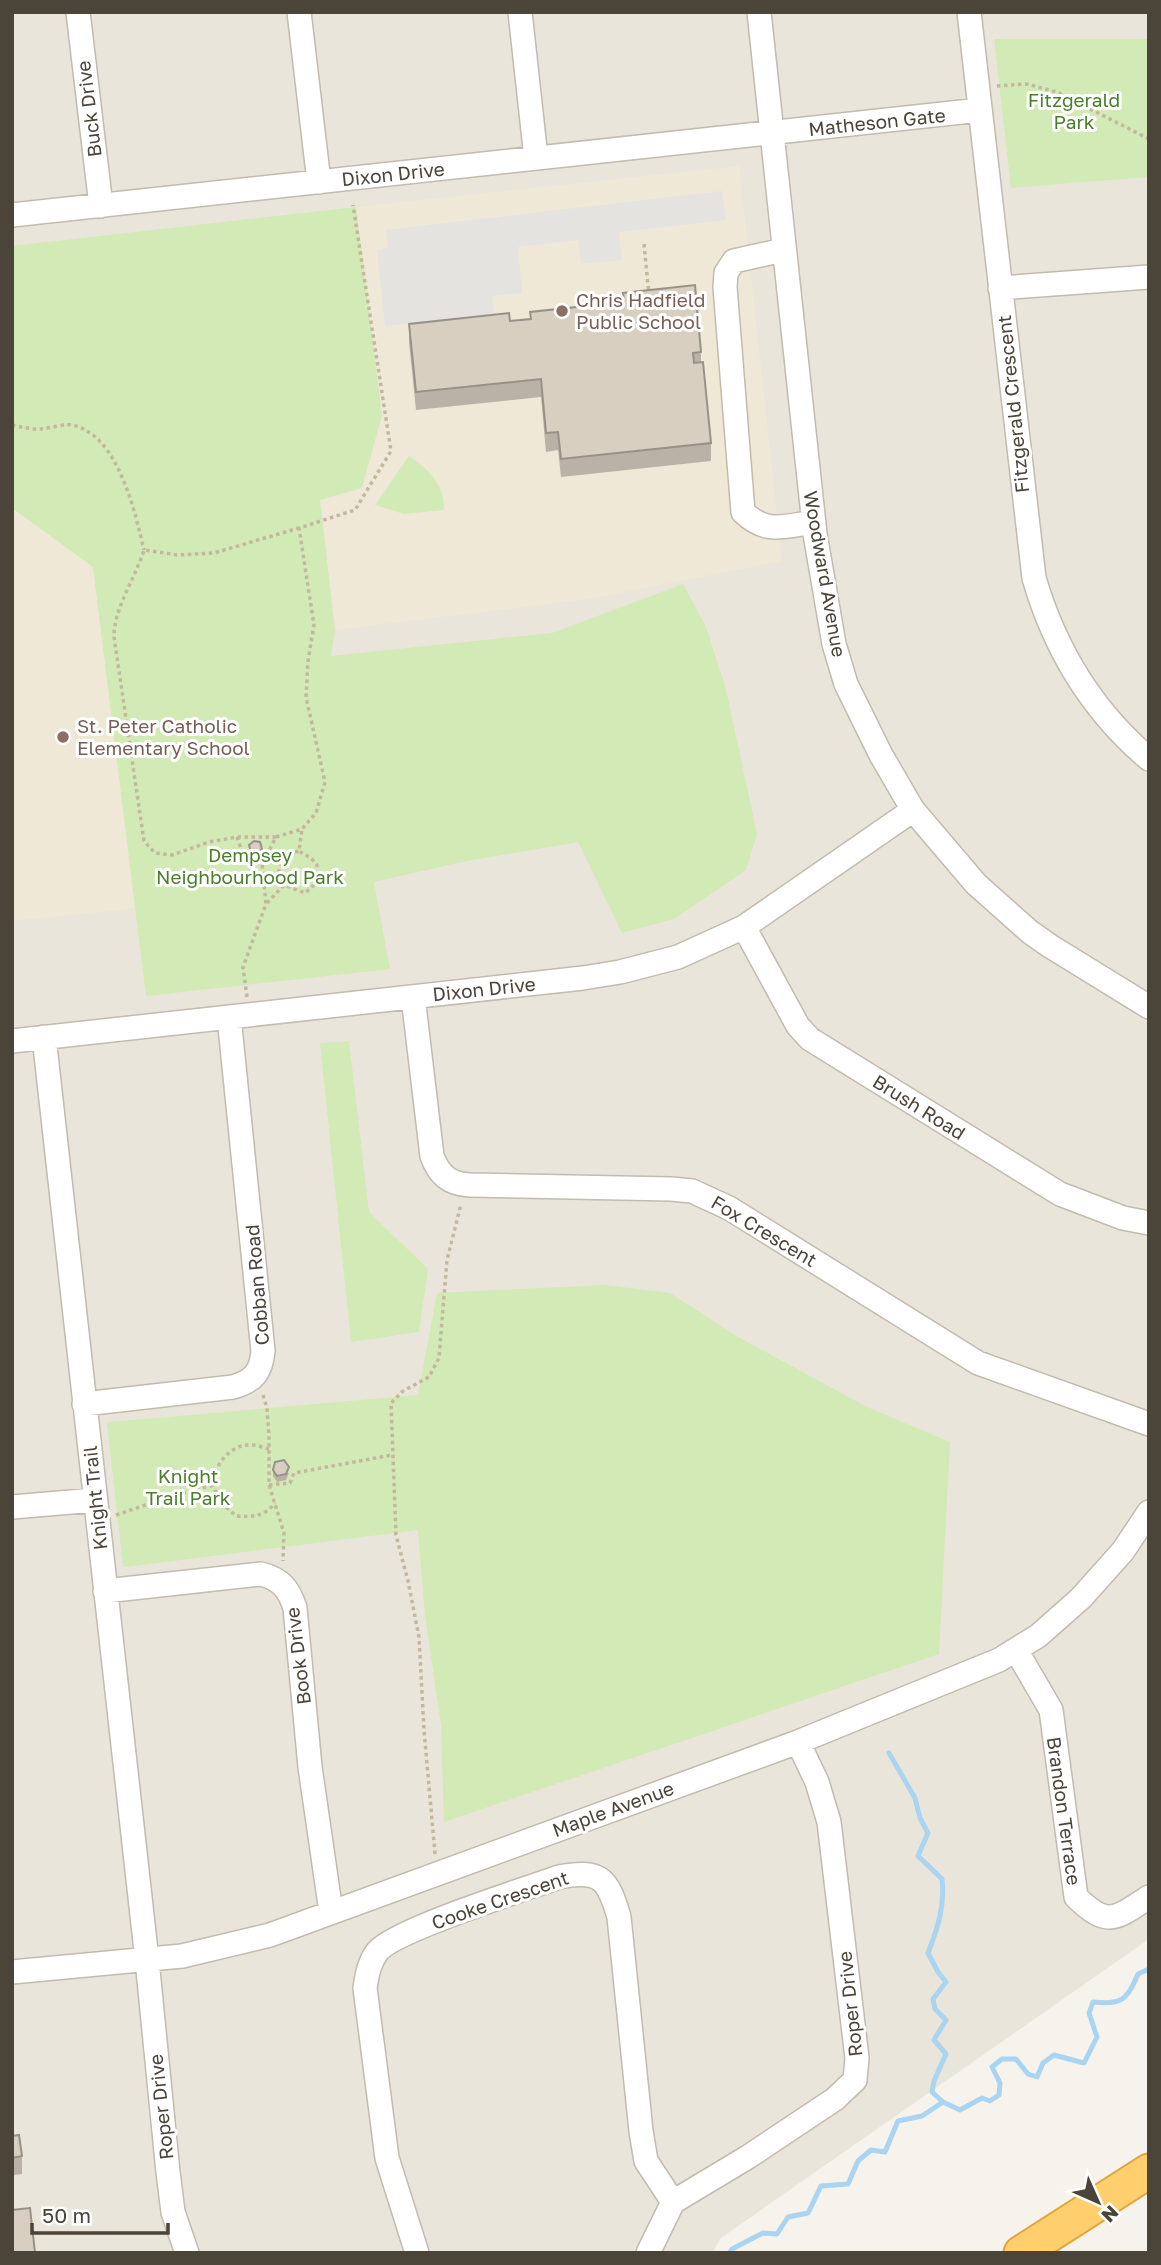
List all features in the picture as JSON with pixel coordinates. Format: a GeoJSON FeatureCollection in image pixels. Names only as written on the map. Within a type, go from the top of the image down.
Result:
{"type":"FeatureCollection","features":[{"type":"Feature","properties":{"kind":"highway"},"geometry":{"type":"LineString","coordinates":[[1021,2253],[1149,2171]]}},
{"type":"Feature","properties":{"kind":"street","name":"Buck Drive"},"geometry":{"type":"LineString","coordinates":[[78,12],[101,205]]}},
{"type":"Feature","properties":{"kind":"street"},"geometry":{"type":"LineString","coordinates":[[299,12],[319,182]]}},
{"type":"Feature","properties":{"kind":"street"},"geometry":{"type":"LineString","coordinates":[[520,12],[536,158]]}},
{"type":"Feature","properties":{"kind":"street","name":"Woodward Avenue"},"geometry":{"type":"LineString","coordinates":[[759,12],[814,523],[834,644],[846,684],[881,755],[913,810],[976,884],[1030,932],[1076,964],[1149,1007]]}},
{"type":"Feature","properties":{"kind":"street","name":"Fitzgerald Crescent"},"geometry":{"type":"LineString","coordinates":[[970,12],[1030,558],[1037,589],[1049,625],[1073,674],[1101,712],[1149,759]]}},
{"type":"Feature","properties":{"kind":"street","name":"Matheson Gate"},"geometry":{"type":"LineString","coordinates":[[773,133],[980,110]]}},
{"type":"Feature","properties":{"kind":"street","name":"Dixon Drive"},"geometry":{"type":"LineString","coordinates":[[12,215],[773,133]]}},
{"type":"Feature","properties":{"kind":"street"},"geometry":{"type":"LineString","coordinates":[[783,250],[734,261],[726,273],[743,512],[755,523],[769,528],[814,523]]}},
{"type":"Feature","properties":{"kind":"street"},"geometry":{"type":"LineString","coordinates":[[1000,288],[1149,277]]}},
{"type":"Feature","properties":{"kind":"street","name":"Dixon Drive"},"geometry":{"type":"LineString","coordinates":[[12,1041],[620,972],[678,957],[744,927],[913,810]]}},
{"type":"Feature","properties":{"kind":"street","name":"Brush Road"},"geometry":{"type":"LineString","coordinates":[[744,927],[798,1026],[810,1039],[1051,1190],[1123,1218],[1149,1223]]}},
{"type":"Feature","properties":{"kind":"street","name":"Fox Crescent"},"geometry":{"type":"LineString","coordinates":[[413,997],[432,1156],[442,1175],[451,1181],[470,1185],[643,1187],[692,1191],[729,1208],[978,1363],[1149,1424]]}},
{"type":"Feature","properties":{"kind":"street","name":"Cobban Road"},"geometry":{"type":"LineString","coordinates":[[84,1404],[233,1387],[256,1376],[262,1365],[263,1351],[249,1203],[229,1017]]}},
{"type":"Feature","properties":{"kind":"street","name":"Knight Trail"},"geometry":{"type":"LineString","coordinates":[[44,1037],[84,1404],[103,1508],[105,1591],[147,1959]]}},
{"type":"Feature","properties":{"kind":"street"},"geometry":{"type":"LineString","coordinates":[[12,1507],[103,1508]]}},
{"type":"Feature","properties":{"kind":"street","name":"Maple Avenue"},"geometry":{"type":"LineString","coordinates":[[12,1972],[182,1956],[270,1935],[798,1742],[999,1660],[1016,1650],[1056,1622],[1142,1540],[1149,1512]]}},
{"type":"Feature","properties":{"kind":"street","name":"Book Drive"},"geometry":{"type":"LineString","coordinates":[[105,1591],[261,1574],[281,1582],[290,1594],[295,1608],[310,1767],[331,1912]]}},
{"type":"Feature","properties":{"kind":"street","name":"Brandon Terrace"},"geometry":{"type":"LineString","coordinates":[[1016,1650],[1051,1710],[1076,1897],[1086,1907],[1106,1918],[1113,1918],[1149,1897]]}},
{"type":"Feature","properties":{"kind":"street","name":"Roper Drive"},"geometry":{"type":"LineString","coordinates":[[673,2202],[835,2099],[855,2080],[857,2058],[829,1822],[817,1783],[798,1742]]}},
{"type":"Feature","properties":{"kind":"street","name":"Cooke Crescent"},"geometry":{"type":"LineString","coordinates":[[417,2253],[387,2158],[365,1988],[369,1966],[377,1951],[386,1943],[424,1926],[559,1877],[577,1874],[600,1879],[609,1886],[613,1897],[619,1917],[646,2161],[673,2202]]}},
{"type":"Feature","properties":{"kind":"street","name":"Roper Drive"},"geometry":{"type":"LineString","coordinates":[[147,1959],[167,2172],[173,2212],[187,2253]]}},
{"type":"Feature","properties":{"kind":"street"},"geometry":{"type":"LineString","coordinates":[[648,2253],[673,2202]]}},
{"type":"Feature","properties":{"kind":"path"},"geometry":{"type":"LineString","coordinates":[[998,86],[1027,84],[1057,92],[1149,139]]}},
{"type":"Feature","properties":{"kind":"path"},"geometry":{"type":"LineString","coordinates":[[144,550],[178,555],[214,552],[355,510],[391,451],[353,205]]}},
{"type":"Feature","properties":{"kind":"path"},"geometry":{"type":"LineString","coordinates":[[644,244],[650,304]]}},
{"type":"Feature","properties":{"kind":"path"},"geometry":{"type":"LineString","coordinates":[[12,425],[38,429],[75,425],[95,437],[115,463],[134,505],[144,550],[114,621],[114,637],[144,841],[155,853],[172,855],[209,842],[237,837],[276,837],[302,829],[316,813],[325,782],[306,697],[314,625],[299,528]]}},
{"type":"Feature","properties":{"kind":"path"},"geometry":{"type":"LineString","coordinates":[[299,851],[302,829]]}},
{"type":"Feature","properties":{"kind":"path"},"geometry":{"type":"LineString","coordinates":[[237,837],[249,862],[262,864],[281,860],[288,854],[299,851],[311,858],[317,865],[313,886],[305,893],[284,885],[278,875],[281,860]]}},
{"type":"Feature","properties":{"kind":"path"},"geometry":{"type":"LineString","coordinates":[[266,904],[262,864],[276,837]]}},
{"type":"Feature","properties":{"kind":"path"},"geometry":{"type":"LineString","coordinates":[[247,999],[243,967],[266,904],[284,885]]}},
{"type":"Feature","properties":{"kind":"path"},"geometry":{"type":"LineString","coordinates":[[439,1873],[433,1841],[419,1637],[396,1535],[391,1402],[403,1391],[429,1377],[439,1358],[447,1260],[461,1204]]}},
{"type":"Feature","properties":{"kind":"path"},"geometry":{"type":"LineString","coordinates":[[263,1395],[267,1408],[270,1485],[284,1533],[283,1561]]}},
{"type":"Feature","properties":{"kind":"path"},"geometry":{"type":"LineString","coordinates":[[269,1449],[250,1444],[228,1452],[217,1468],[214,1485],[220,1500],[236,1516],[255,1517],[269,1510],[276,1502]]}},
{"type":"Feature","properties":{"kind":"path"},"geometry":{"type":"LineString","coordinates":[[270,1485],[290,1483],[294,1473],[391,1455]]}},
{"type":"Feature","properties":{"kind":"path"},"geometry":{"type":"LineString","coordinates":[[103,1508],[172,1496],[214,1485]]}},
{"type":"Feature","properties":{"kind":"shaded area"},"geometry":{"type":"Polygon","coordinates":[[[12,12],[1149,12],[1149,1939],[721,2238],[712,2253],[12,2253],[12,12]]]}},
{"type":"Feature","properties":{"kind":"shaded area","name":"Chris Hadfield Public School"},"geometry":{"type":"Polygon","coordinates":[[[739,166],[782,561],[594,598],[335,630],[320,500],[362,487],[382,415],[356,207],[739,166]]]}},
{"type":"Feature","properties":{"kind":"shaded area"},"geometry":{"type":"Polygon","coordinates":[[[722,191],[726,220],[619,232],[622,260],[581,264],[578,240],[518,247],[522,293],[492,296],[494,314],[385,326],[377,250],[388,248],[386,230],[722,191]]]}},
{"type":"Feature","properties":{"kind":"shaded area","name":"St. Peter Catholic Elementary School"},"geometry":{"type":"Polygon","coordinates":[[[12,508],[93,566],[136,908],[12,921],[12,508]]]}},
{"type":"Feature","properties":{"kind":"green space","name":"Fitzgerald Park"},"geometry":{"type":"Polygon","coordinates":[[[994,39],[1149,39],[1149,177],[1011,188],[994,39]]]}},
{"type":"Feature","properties":{"kind":"green space","name":"Dempsey Neighbourhood Park"},"geometry":{"type":"Polygon","coordinates":[[[356,207],[382,415],[362,488],[320,500],[335,630],[331,656],[552,633],[683,584],[706,627],[726,689],[757,834],[746,870],[674,919],[622,933],[578,842],[462,862],[374,882],[390,969],[146,996],[93,567],[12,508],[12,246],[356,207]]]}},
{"type":"Feature","properties":{"kind":"green space"},"geometry":{"type":"Polygon","coordinates":[[[409,456],[423,466],[439,485],[444,510],[404,514],[375,505],[409,456]]]}},
{"type":"Feature","properties":{"kind":"green space"},"geometry":{"type":"Polygon","coordinates":[[[349,1041],[369,1212],[428,1269],[419,1332],[351,1342],[320,1043],[349,1041]]]}},
{"type":"Feature","properties":{"kind":"green space","name":"Knight Trail Park"},"geometry":{"type":"Polygon","coordinates":[[[605,1285],[670,1293],[738,1337],[867,1407],[950,1442],[939,1654],[444,1822],[441,1725],[425,1616],[418,1530],[123,1566],[107,1424],[418,1395],[437,1293],[605,1285]]]}},
{"type":"Feature","properties":{"kind":"building"},"geometry":{"type":"Polygon","coordinates":[[[695,285],[701,352],[693,353],[694,363],[703,362],[711,443],[561,459],[558,432],[546,433],[541,379],[416,392],[409,324],[509,313],[510,321],[531,319],[530,312],[624,302],[623,293],[695,285]]]}},
{"type":"Feature","properties":{"kind":"building"},"geometry":{"type":"Polygon","coordinates":[[[254,841],[260,842],[262,849],[257,853],[251,852],[249,845],[254,841]]]}},
{"type":"Feature","properties":{"kind":"building"},"geometry":{"type":"Polygon","coordinates":[[[284,1460],[289,1467],[286,1474],[277,1476],[273,1470],[275,1462],[284,1460]]]}},
{"type":"Feature","properties":{"kind":"building"},"geometry":{"type":"Polygon","coordinates":[[[19,2135],[22,2156],[12,2158],[12,2136],[19,2135]]]}},
{"type":"Feature","properties":{"kind":"building"},"geometry":{"type":"Polygon","coordinates":[[[30,2208],[35,2253],[12,2253],[12,2210],[30,2208]]]}},
{"type":"Feature","properties":{"kind":"waterway"},"geometry":{"type":"LineString","coordinates":[[889,1753],[915,1798],[920,1818],[928,1833],[918,1856],[942,1879],[940,1916],[928,1953],[946,1982],[933,1999],[935,2009],[946,2020],[934,2040],[946,2054],[932,2092],[943,2102]]}},
{"type":"Feature","properties":{"kind":"waterway"},"geometry":{"type":"LineString","coordinates":[[729,2253],[763,2233],[777,2234],[788,2217],[808,2213],[821,2186],[848,2184],[858,2161],[871,2150],[885,2152],[898,2121],[922,2116],[943,2102],[960,2110],[982,2098],[990,2101],[999,2095],[1000,2083],[992,2067],[1002,2059],[1016,2059],[1028,2074],[1037,2077],[1043,2063],[1054,2055],[1084,2063],[1097,2037],[1089,2013],[1093,2002],[1111,2003],[1122,1999],[1138,1974],[1149,1969]]}},
{"type":"Feature","properties":{"kind":"place","name":"Chris Hadfield Public School"},"geometry":{"type":"Point","coordinates":[562,311]}},
{"type":"Feature","properties":{"kind":"place","name":"St. Peter Catholic Elementary School"},"geometry":{"type":"Point","coordinates":[63,737]}}]}
